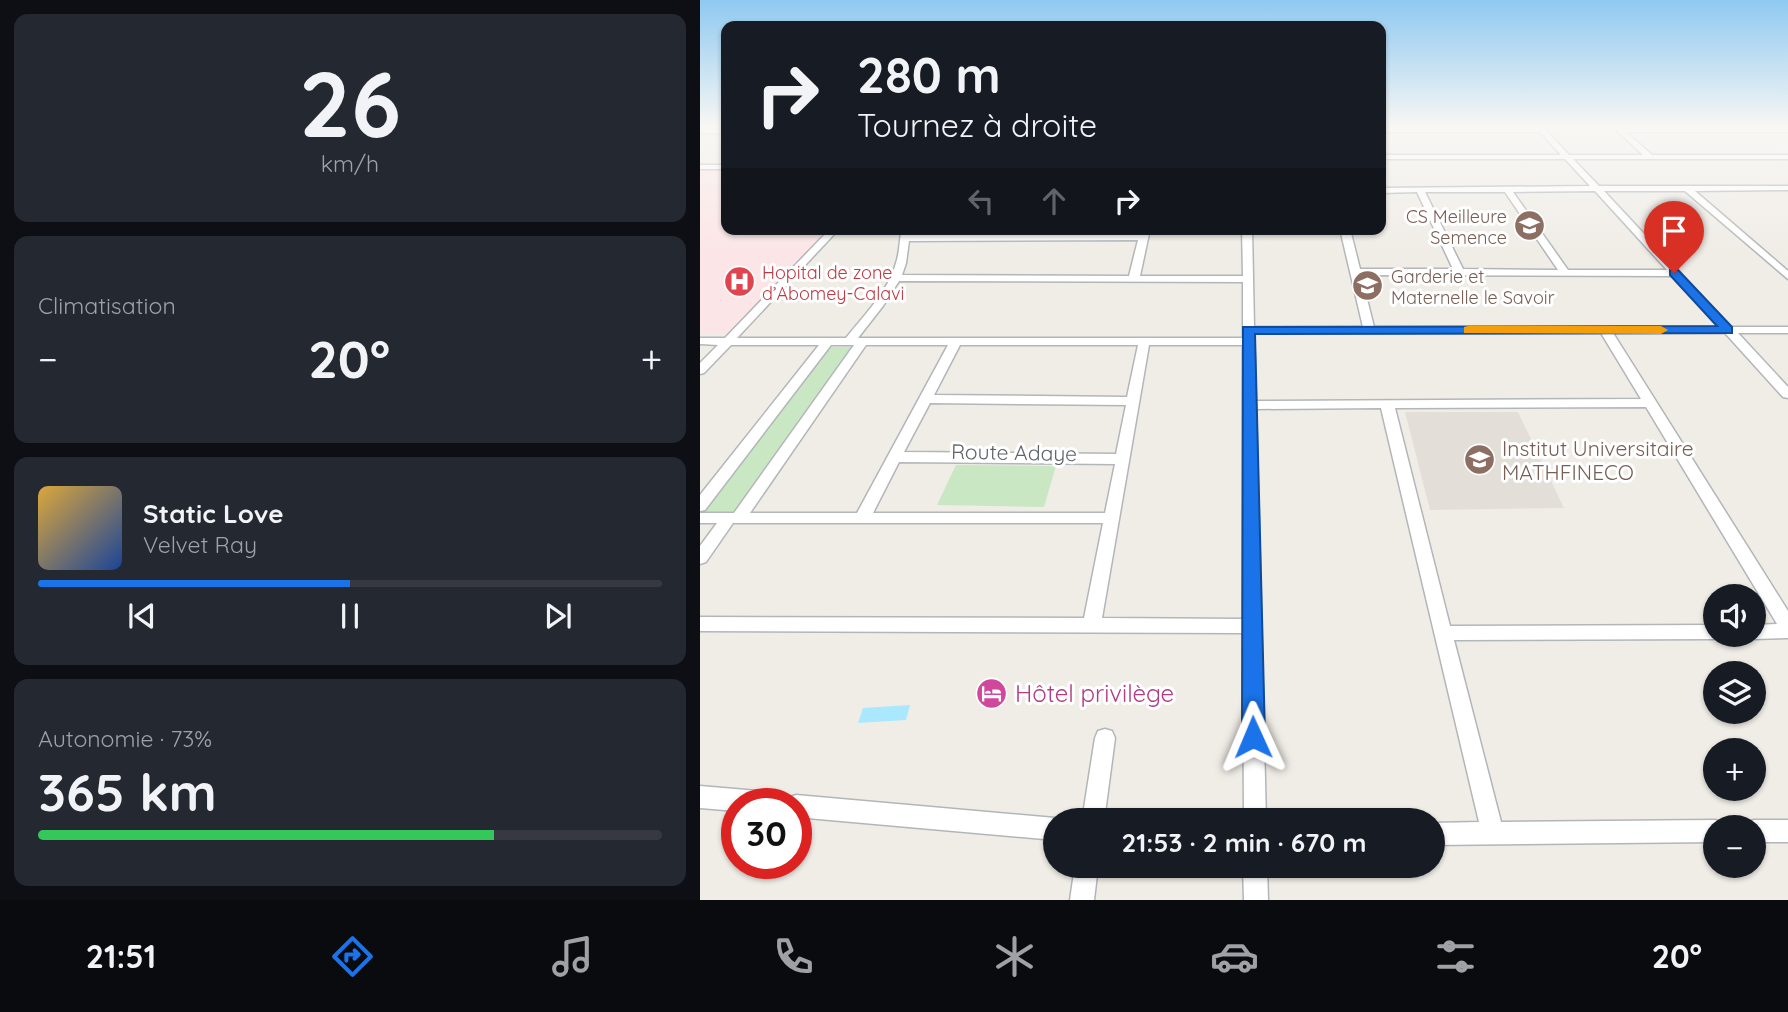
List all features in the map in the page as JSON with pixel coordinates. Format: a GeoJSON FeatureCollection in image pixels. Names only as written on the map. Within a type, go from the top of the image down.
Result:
{"type":"FeatureCollection","features":[{"type":"Feature","properties":{"kind":"street"},"geometry":{"type":"LineString","coordinates":[[1578,169],[1788,394]]}},
{"type":"Feature","properties":{"kind":"street"},"geometry":{"type":"LineString","coordinates":[[1687,188],[1785,272]]}},
{"type":"Feature","properties":{"kind":"street"},"geometry":{"type":"LineString","coordinates":[[1770,188],[1788,201]]}},
{"type":"Feature","properties":{"kind":"street"},"geometry":{"type":"LineString","coordinates":[[1386,190],[1788,188]]}},
{"type":"Feature","properties":{"kind":"street"},"geometry":{"type":"LineString","coordinates":[[1507,189],[1565,272]]}},
{"type":"Feature","properties":{"kind":"street"},"geometry":{"type":"LineString","coordinates":[[1420,190],[1459,271]]}},
{"type":"Feature","properties":{"kind":"street"},"geometry":{"type":"LineString","coordinates":[[700,370],[829,235]]}},
{"type":"Feature","properties":{"kind":"street"},"geometry":{"type":"LineString","coordinates":[[700,558],[734,518],[897,278],[905,254],[905,235]]}},
{"type":"Feature","properties":{"kind":"street"},"geometry":{"type":"LineString","coordinates":[[1134,278],[1144,235]]}},
{"type":"Feature","properties":{"kind":"street"},"geometry":{"type":"LineString","coordinates":[[1247,235],[1255,808]]}},
{"type":"Feature","properties":{"kind":"street"},"geometry":{"type":"LineString","coordinates":[[1347,235],[1369,330]]}},
{"type":"Feature","properties":{"kind":"street"},"geometry":{"type":"LineString","coordinates":[[1356,272],[1674,273]]}},
{"type":"Feature","properties":{"kind":"street"},"geometry":{"type":"LineString","coordinates":[[897,278],[1247,279]]}},
{"type":"Feature","properties":{"kind":"street"},"geometry":{"type":"LineString","coordinates":[[700,341],[1144,341],[1369,330],[1788,330]]}},
{"type":"Feature","properties":{"kind":"street"},"geometry":{"type":"LineString","coordinates":[[1605,330],[1788,626]]}},
{"type":"Feature","properties":{"kind":"street"},"geometry":{"type":"LineString","coordinates":[[700,506],[828,341]]}},
{"type":"Feature","properties":{"kind":"street"},"geometry":{"type":"LineString","coordinates":[[863,516],[900,454],[956,341]]}},
{"type":"Feature","properties":{"kind":"street"},"geometry":{"type":"LineString","coordinates":[[1092,625],[1144,341]]}},
{"type":"Feature","properties":{"kind":"street"},"geometry":{"type":"LineString","coordinates":[[926,400],[1133,401]]}},
{"type":"Feature","properties":{"kind":"street"},"geometry":{"type":"LineString","coordinates":[[1249,405],[1652,403]]}},
{"type":"Feature","properties":{"kind":"street"},"geometry":{"type":"LineString","coordinates":[[1387,404],[1492,832]]}},
{"type":"Feature","properties":{"kind":"street"},"geometry":{"type":"LineString","coordinates":[[900,454],[1123,456]]}},
{"type":"Feature","properties":{"kind":"street"},"geometry":{"type":"LineString","coordinates":[[700,518],[1112,518]]}},
{"type":"Feature","properties":{"kind":"street"},"geometry":{"type":"LineString","coordinates":[[700,624],[1252,626]]}},
{"type":"Feature","properties":{"kind":"street"},"geometry":{"type":"LineString","coordinates":[[1444,633],[1703,632]]}},
{"type":"Feature","properties":{"kind":"street"},"geometry":{"type":"LineString","coordinates":[[1766,632],[1788,632]]}},
{"type":"Feature","properties":{"kind":"street"},"geometry":{"type":"LineString","coordinates":[[1095,808],[1105,738]]}},
{"type":"Feature","properties":{"kind":"street"},"geometry":{"type":"LineString","coordinates":[[700,797],[721,799]]}},
{"type":"Feature","properties":{"kind":"street"},"geometry":{"type":"LineString","coordinates":[[812,807],[1043,829]]}},
{"type":"Feature","properties":{"kind":"street"},"geometry":{"type":"LineString","coordinates":[[1445,834],[1703,831]]}},
{"type":"Feature","properties":{"kind":"street"},"geometry":{"type":"LineString","coordinates":[[1766,831],[1788,831]]}},
{"type":"Feature","properties":{"kind":"street"},"geometry":{"type":"LineString","coordinates":[[1082,900],[1085,878]]}},
{"type":"Feature","properties":{"kind":"street"},"geometry":{"type":"LineString","coordinates":[[1255,878],[1256,900]]}},
{"type":"Feature","properties":{"kind":"shaded area","name":"Hopital de zone d’Abomey-Calavi"},"geometry":{"type":"Polygon","coordinates":[[[700,169],[721,169],[721,235],[824,235],[727,334],[700,334],[700,169]]]}},
{"type":"Feature","properties":{"kind":"shaded area","name":"Institut Universitaire MATHFINECO"},"geometry":{"type":"Polygon","coordinates":[[[1405,412],[1518,412],[1564,508],[1430,510],[1405,412]]]}},
{"type":"Feature","properties":{"kind":"green space"},"geometry":{"type":"Polygon","coordinates":[[[827,347],[856,347],[737,512],[700,512],[827,347]]]}},
{"type":"Feature","properties":{"kind":"green space"},"geometry":{"type":"Polygon","coordinates":[[[956,465],[1056,466],[1044,507],[937,505],[956,465]]]}},
{"type":"Feature","properties":{"kind":"water"},"geometry":{"type":"Polygon","coordinates":[[[910,705],[906,720],[858,723],[863,708],[910,705]]]}},
{"type":"Feature","properties":{"kind":"slow traffic"},"geometry":{"type":"LineString","coordinates":[[1468,330],[1661,330]]}},
{"type":"Feature","properties":{"kind":"place","name":"CS Meilleure Semence"},"geometry":{"type":"Point","coordinates":[1530,226]}},
{"type":"Feature","properties":{"kind":"place","name":"Hopital de zone d’Abomey-Calavi"},"geometry":{"type":"Point","coordinates":[739,282]}},
{"type":"Feature","properties":{"kind":"place","name":"Garderie et Maternelle le Savoir"},"geometry":{"type":"Point","coordinates":[1368,286]}},
{"type":"Feature","properties":{"kind":"place","name":"Institut Universitaire MATHFINECO"},"geometry":{"type":"Point","coordinates":[1479,460]}},
{"type":"Feature","properties":{"kind":"place","name":"Hôtel privilège"},"geometry":{"type":"Point","coordinates":[992,693]}},
{"type":"Feature","properties":{"kind":"route"},"geometry":{"type":"LineString","coordinates":[[1253,737],[1248,330],[1727,330],[1674,273]]}}]}
